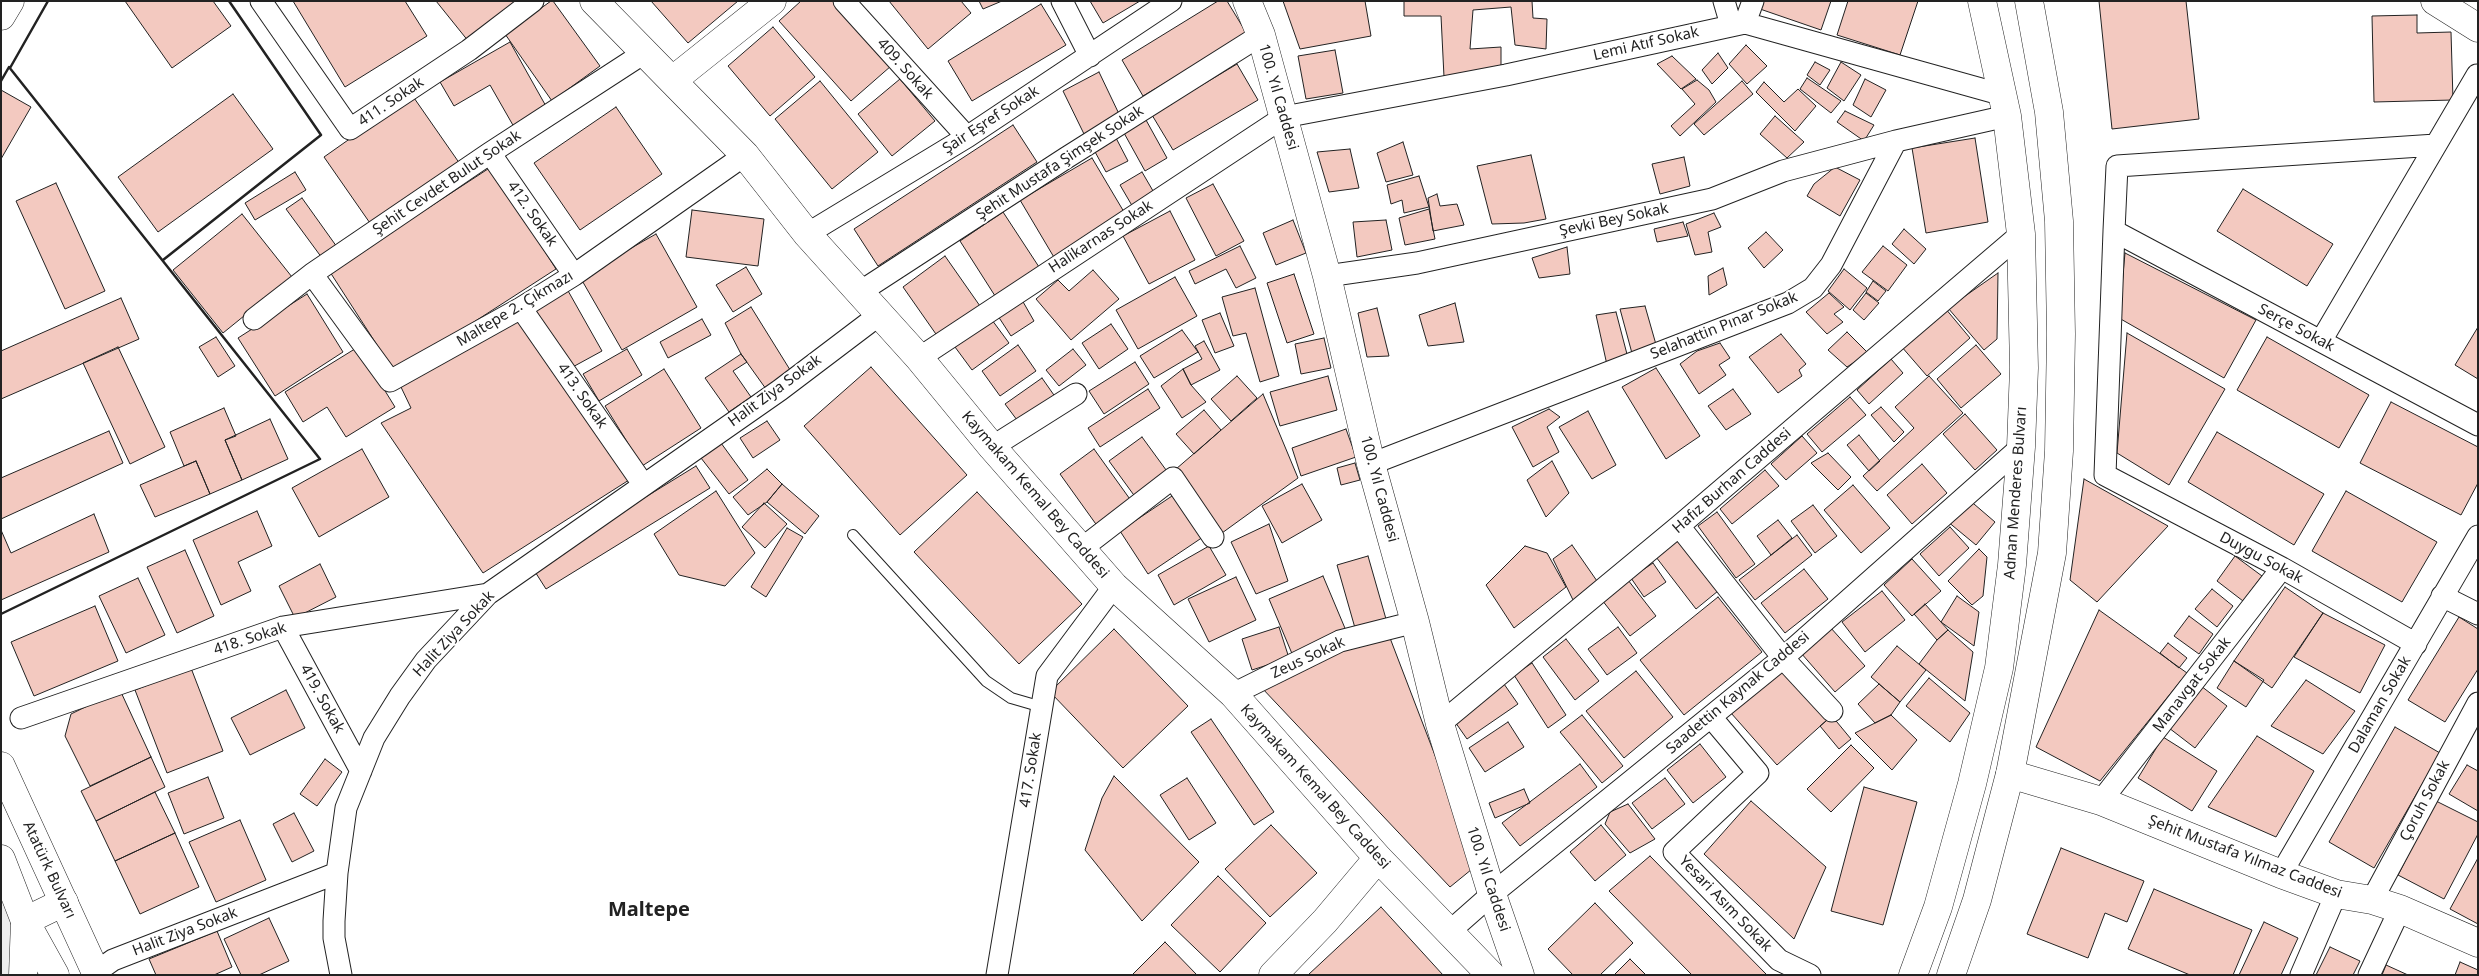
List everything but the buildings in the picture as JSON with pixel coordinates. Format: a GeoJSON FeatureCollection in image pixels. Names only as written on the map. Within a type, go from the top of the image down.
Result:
{"type":"FeatureCollection","features":[{"type":"Feature","properties":{"kind":"main road"},"geometry":{"type":"LineString","coordinates":[[1,16],[10,1]]}},
{"type":"Feature","properties":{"kind":"main road","name":"Kaymakam Kemal Bey Caddesi"},"geometry":{"type":"LineString","coordinates":[[594,1],[745,155],[807,234],[919,358],[992,447],[1114,586],[1233,694],[1378,858],[1449,932],[1479,971]]}},
{"type":"Feature","properties":{"kind":"main road"},"geometry":{"type":"LineString","coordinates":[[673,80],[772,1]]}},
{"type":"Feature","properties":{"kind":"main road","name":"100. Yıl Caddesi"},"geometry":{"type":"LineString","coordinates":[[1247,1],[1260,35],[1284,117],[1327,276],[1371,464],[1416,622],[1440,724],[1492,894],[1520,975]]}},
{"type":"Feature","properties":{"kind":"main road","name":"Adnan Menderes Bulvarı"},"geometry":{"type":"LineString","coordinates":[[1913,975],[1938,907],[1972,784],[1999,668],[2012,565],[2021,446],[2024,368],[2020,234],[2005,105],[1982,1]]}},
{"type":"Feature","properties":{"kind":"main road"},"geometry":{"type":"LineString","coordinates":[[1951,975],[1977,900],[2010,774],[2052,553],[2059,441],[2062,334],[2059,221],[2049,112],[2029,1]]}},
{"type":"Feature","properties":{"kind":"main road"},"geometry":{"type":"LineString","coordinates":[[2435,1],[2478,28]]}},
{"type":"Feature","properties":{"kind":"main road","name":"Atatürk Bulvarı"},"geometry":{"type":"LineString","coordinates":[[1,766],[95,974]]}},
{"type":"Feature","properties":{"kind":"main road","name":"Şehit Mustafa Yılmaz Caddesi"},"geometry":{"type":"LineString","coordinates":[[2010,774],[2101,801],[2281,874],[2336,894],[2372,900],[2400,909],[2478,943]]}},
{"type":"Feature","properties":{"kind":"main road"},"geometry":{"type":"LineString","coordinates":[[1273,975],[1325,921],[1378,858]]}},
{"type":"Feature","properties":{"kind":"main road"},"geometry":{"type":"LineString","coordinates":[[1,859],[25,921],[55,975]]}},
{"type":"Feature","properties":{"kind":"main road"},"geometry":{"type":"LineString","coordinates":[[25,921],[64,902]]}},
{"type":"Feature","properties":{"kind":"main road"},"geometry":{"type":"LineString","coordinates":[[23,975],[25,921]]}},
{"type":"Feature","properties":{"kind":"street","name":"411. Sokak"},"geometry":{"type":"LineString","coordinates":[[261,1],[350,129],[469,50],[533,1]]}},
{"type":"Feature","properties":{"kind":"street","name":"409. Sokak"},"geometry":{"type":"LineString","coordinates":[[844,1],[967,137]]}},
{"type":"Feature","properties":{"kind":"street"},"geometry":{"type":"LineString","coordinates":[[1062,1],[1090,56]]}},
{"type":"Feature","properties":{"kind":"street","name":"Şair Eşref Sokak"},"geometry":{"type":"LineString","coordinates":[[807,234],[967,137],[1027,95],[1090,56],[1171,1]]}},
{"type":"Feature","properties":{"kind":"street"},"geometry":{"type":"LineString","coordinates":[[1724,1],[1738,24],[1753,1]]}},
{"type":"Feature","properties":{"kind":"street","name":"Lemi Atıf Sokak"},"geometry":{"type":"LineString","coordinates":[[1284,117],[1506,75],[1738,24],[2005,105]]}},
{"type":"Feature","properties":{"kind":"street","name":"Şehit Mustafa Şimşek Sokak"},"geometry":{"type":"LineString","coordinates":[[860,292],[1260,35]]}},
{"type":"Feature","properties":{"kind":"street","name":"Şehit Cevdet Bulut Sokak"},"geometry":{"type":"LineString","coordinates":[[254,319],[312,274],[490,153],[644,53]]}},
{"type":"Feature","properties":{"kind":"street"},"geometry":{"type":"LineString","coordinates":[[2321,341],[2477,75]]}},
{"type":"Feature","properties":{"kind":"street"},"geometry":{"type":"LineString","coordinates":[[1896,141],[2005,105]]}},
{"type":"Feature","properties":{"kind":"street","name":"Halikarnas Sokak"},"geometry":{"type":"LineString","coordinates":[[919,358],[1284,117]]}},
{"type":"Feature","properties":{"kind":"street","name":"Şevki Bey Sokak"},"geometry":{"type":"LineString","coordinates":[[1327,276],[1417,263],[1712,199],[1783,172],[1896,141]]}},
{"type":"Feature","properties":{"kind":"street","name":"Selahattin Pınar Sokak"},"geometry":{"type":"LineString","coordinates":[[1371,464],[1788,303],[1813,288],[1831,265],[1896,141]]}},
{"type":"Feature","properties":{"kind":"street"},"geometry":{"type":"LineString","coordinates":[[2114,230],[2117,166],[2436,145]]}},
{"type":"Feature","properties":{"kind":"street","name":"412. Sokak"},"geometry":{"type":"LineString","coordinates":[[490,153],[574,275]]}},
{"type":"Feature","properties":{"kind":"street","name":"Maltepe 2. Çıkmazı"},"geometry":{"type":"LineString","coordinates":[[312,274],[390,381],[521,308],[574,275],[745,155]]}},
{"type":"Feature","properties":{"kind":"street","name":"Serçe Sokak"},"geometry":{"type":"LineString","coordinates":[[2114,230],[2478,425]]}},
{"type":"Feature","properties":{"kind":"street","name":"Duygu Sokak"},"geometry":{"type":"LineString","coordinates":[[2114,230],[2105,475],[2282,568],[2416,644]]}},
{"type":"Feature","properties":{"kind":"street","name":"Hafız Burhan Caddesi"},"geometry":{"type":"LineString","coordinates":[[1440,724],[1679,526],[2020,234]]}},
{"type":"Feature","properties":{"kind":"street","name":"413. Sokak"},"geometry":{"type":"LineString","coordinates":[[521,308],[643,484]]}},
{"type":"Feature","properties":{"kind":"street","name":"Halit Ziya Sokak"},"geometry":{"type":"LineString","coordinates":[[95,974],[113,960],[337,873],[346,808],[374,738],[400,696],[426,660],[488,594],[780,390],[879,315]]}},
{"type":"Feature","properties":{"kind":"street"},"geometry":{"type":"LineString","coordinates":[[992,447],[1076,394]]}},
{"type":"Feature","properties":{"kind":"street","name":"Saadettin Kaynak Caddesi"},"geometry":{"type":"LineString","coordinates":[[1449,932],[1492,894],[1783,658],[2021,446]]}},
{"type":"Feature","properties":{"kind":"street"},"geometry":{"type":"LineString","coordinates":[[1081,549],[1173,478],[1213,537]]}},
{"type":"Feature","properties":{"kind":"street"},"geometry":{"type":"LineString","coordinates":[[1679,526],[1783,658],[1832,711]]}},
{"type":"Feature","properties":{"kind":"street","name":"Dalaman Sokak"},"geometry":{"type":"LineString","coordinates":[[2281,874],[2478,536]]}},
{"type":"Feature","properties":{"kind":"street","name":"Manavgat Sokak"},"geometry":{"type":"LineString","coordinates":[[2101,801],[2282,568]]}},
{"type":"Feature","properties":{"kind":"street","name":"417. Sokak"},"geometry":{"type":"LineString","coordinates":[[997,975],[1047,676],[1114,586]]}},
{"type":"Feature","properties":{"kind":"street","name":"418. Sokak"},"geometry":{"type":"LineString","coordinates":[[21,718],[282,627],[488,594]]}},
{"type":"Feature","properties":{"kind":"street"},"geometry":{"type":"LineString","coordinates":[[2442,596],[2478,614]]}},
{"type":"Feature","properties":{"kind":"street","name":"Zeus Sokak"},"geometry":{"type":"LineString","coordinates":[[1233,694],[1340,641],[1416,622]]}},
{"type":"Feature","properties":{"kind":"street","name":"419. Sokak"},"geometry":{"type":"LineString","coordinates":[[282,627],[361,771]]}},
{"type":"Feature","properties":{"kind":"street","name":"Çoruh Sokak"},"geometry":{"type":"LineString","coordinates":[[2372,900],[2478,703]]}},
{"type":"Feature","properties":{"kind":"street","name":"Yesari Asım Sokak"},"geometry":{"type":"LineString","coordinates":[[1711,717],[1758,773],[1674,852],[1779,960],[1810,975]]}},
{"type":"Feature","properties":{"kind":"street"},"geometry":{"type":"LineString","coordinates":[[337,873],[334,938],[341,975]]}},
{"type":"Feature","properties":{"kind":"street"},"geometry":{"type":"LineString","coordinates":[[2301,975],[2336,894]]}},
{"type":"Feature","properties":{"kind":"street"},"geometry":{"type":"LineString","coordinates":[[2369,975],[2400,909]]}},
{"type":"Feature","properties":{"kind":"lane"},"geometry":{"type":"LineString","coordinates":[[852,535],[986,681],[1012,698],[1042,707]]}},
{"type":"Feature","properties":{"kind":"shaded area"},"geometry":{"type":"Polygon","coordinates":[[[1,859],[23,975],[1,975],[1,859]]]}},
{"type":"Feature","properties":{"kind":"wall"},"geometry":{"type":"LineString","coordinates":[[10,68],[48,1]]}},
{"type":"Feature","properties":{"kind":"wall"},"geometry":{"type":"LineString","coordinates":[[163,260],[321,135],[229,1]]}},
{"type":"Feature","properties":{"kind":"wall"},"geometry":{"type":"LineString","coordinates":[[1,81],[9,67],[320,459],[1,614]]}},
{"type":"Feature","properties":{"kind":"district","name":"Maltepe"},"geometry":{"type":"Point","coordinates":[649,910]}}]}
